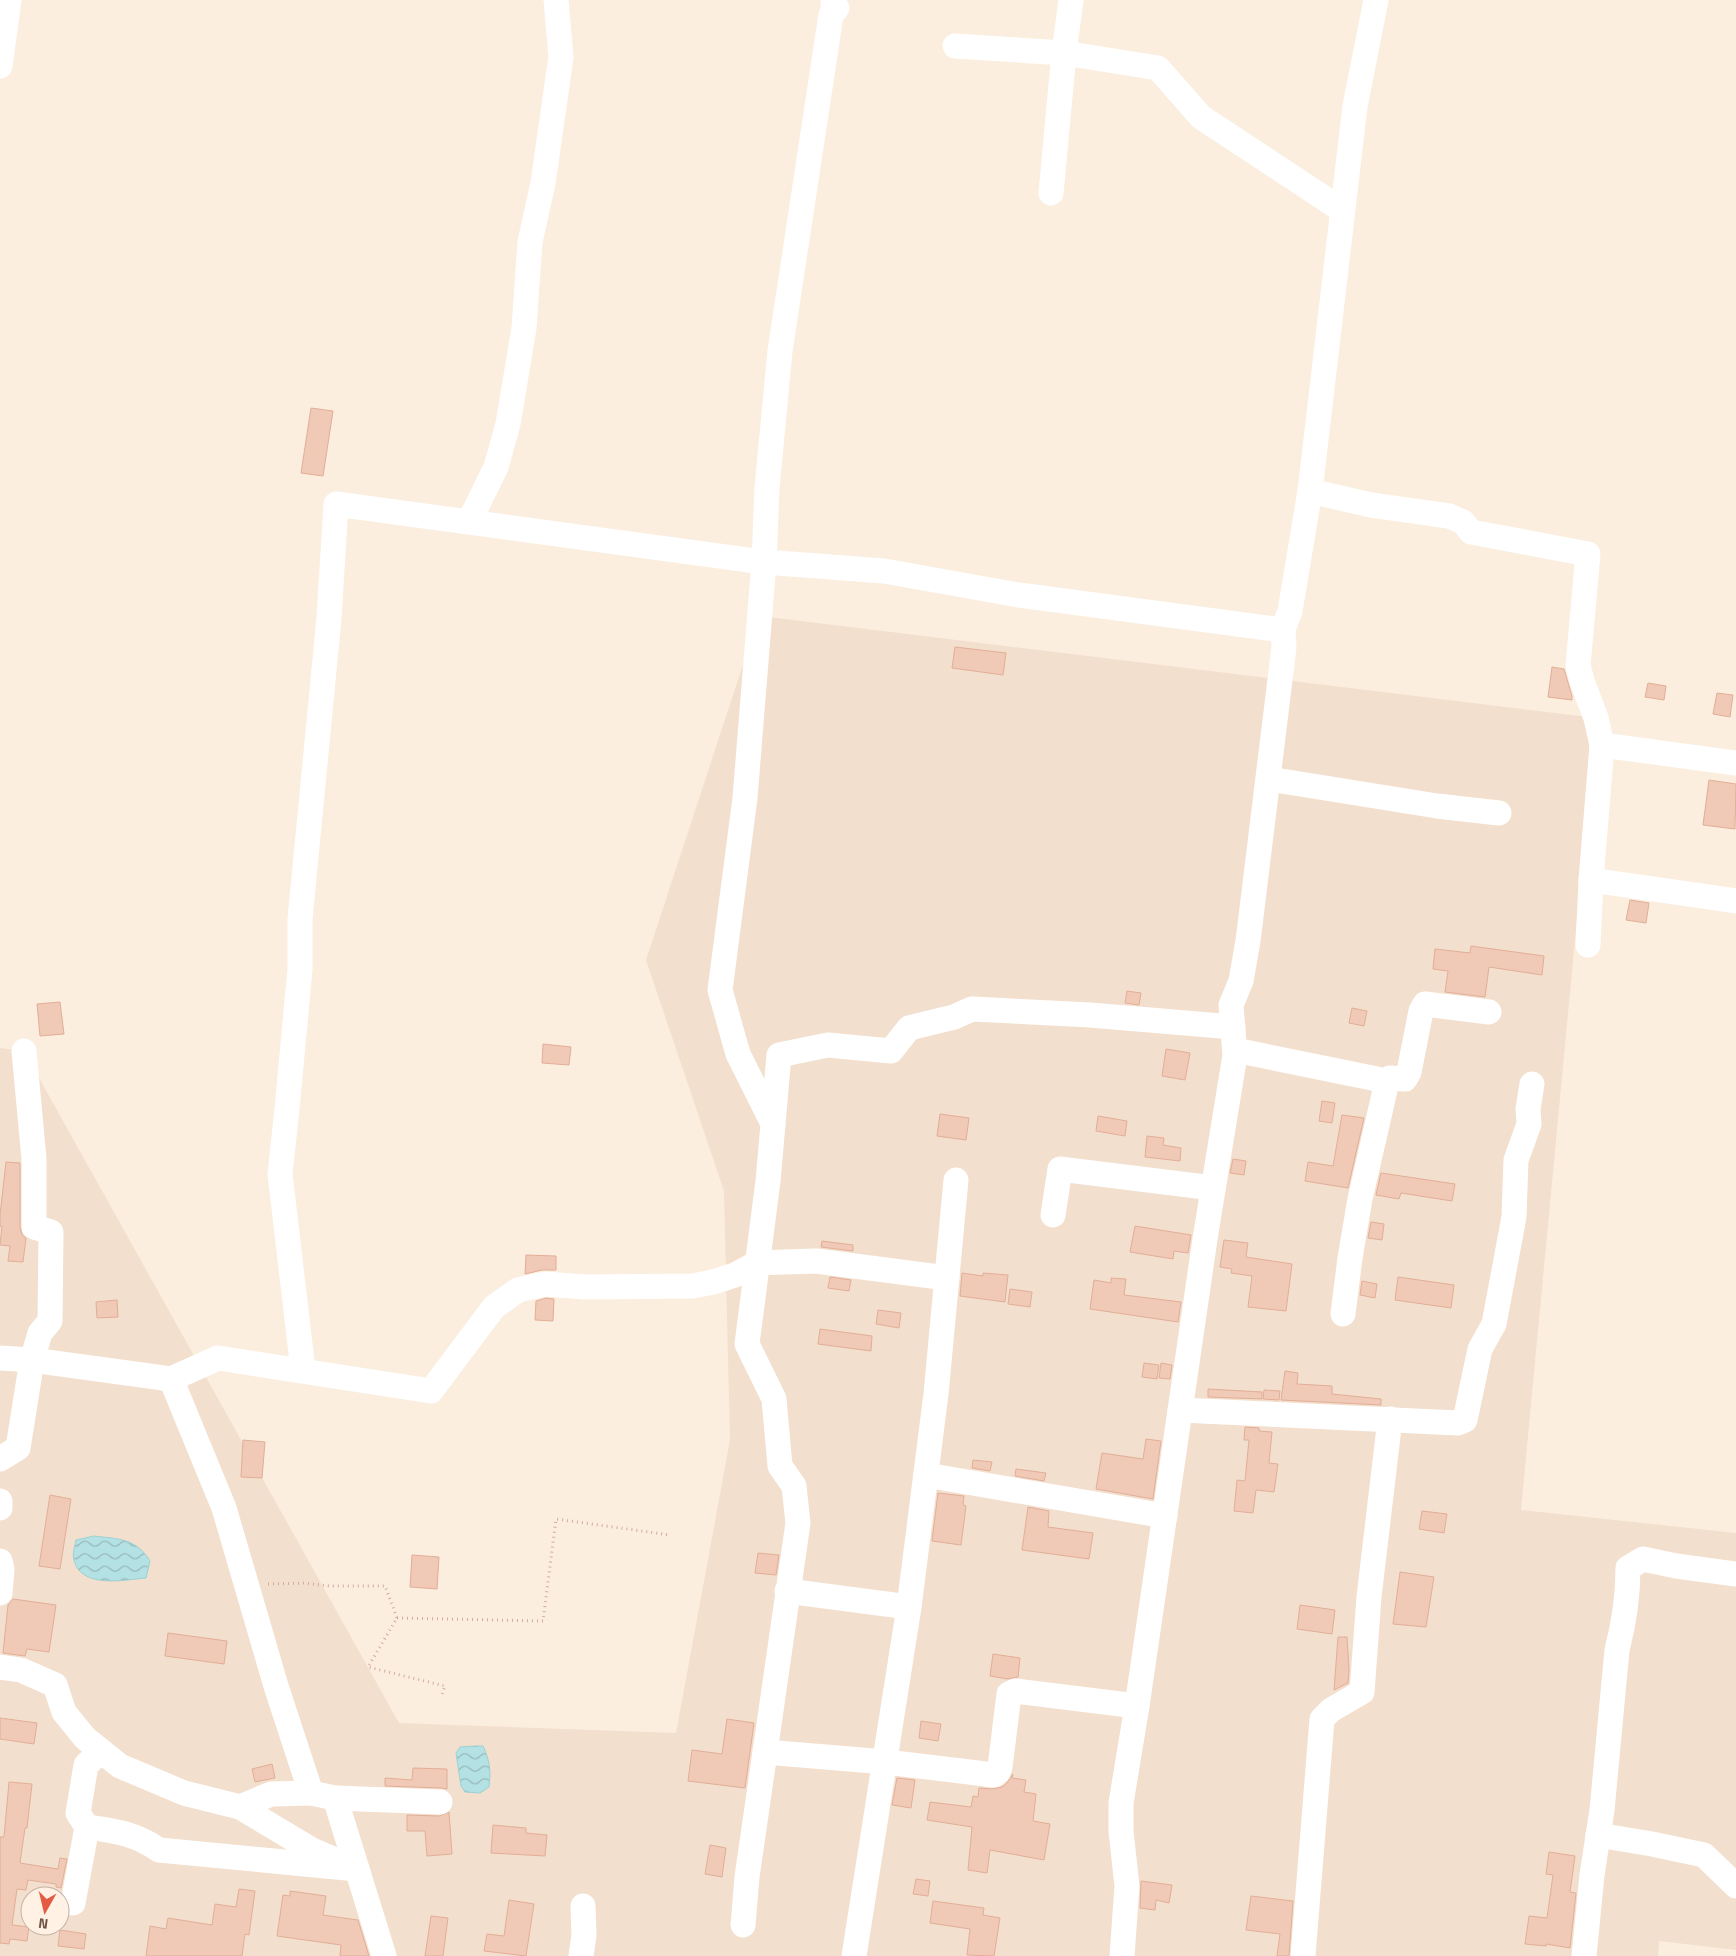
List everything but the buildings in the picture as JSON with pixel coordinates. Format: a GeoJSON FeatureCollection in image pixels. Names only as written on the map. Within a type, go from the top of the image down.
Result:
{"type":"FeatureCollection","features":[{"type":"Feature","properties":{"kind":"street"},"geometry":{"type":"LineString","coordinates":[[0,66],[9,0]]}},
{"type":"Feature","properties":{"kind":"street"},"geometry":{"type":"LineString","coordinates":[[470,522],[496,467],[501,450],[508,424],[524,328],[530,242],[543,183],[561,57],[556,0]]}},
{"type":"Feature","properties":{"kind":"street"},"geometry":{"type":"LineString","coordinates":[[773,1124],[738,1054],[720,990],[745,798],[764,562],[767,488],[780,351],[831,16],[837,8],[832,6],[833,0]]}},
{"type":"Feature","properties":{"kind":"street"},"geometry":{"type":"LineString","coordinates":[[1051,193],[1071,0]]}},
{"type":"Feature","properties":{"kind":"street"},"geometry":{"type":"LineString","coordinates":[[1122,1956],[1127,1886],[1121,1831],[1122,1803],[1138,1706],[1234,1038],[1231,1006],[1241,981],[1244,965],[1269,779],[1284,647],[1283,630],[1290,611],[1310,491],[1355,106],[1376,0]]}},
{"type":"Feature","properties":{"kind":"street"},"geometry":{"type":"LineString","coordinates":[[955,46],[1064,53],[1158,68],[1201,117],[1342,210]]}},
{"type":"Feature","properties":{"kind":"street"},"geometry":{"type":"LineString","coordinates":[[1310,491],[1371,505],[1448,516],[1463,522],[1471,532],[1588,554],[1578,665],[1596,718],[1602,745],[1591,880],[1588,945]]}},
{"type":"Feature","properties":{"kind":"street"},"geometry":{"type":"LineString","coordinates":[[303,1370],[280,1174],[300,969],[300,919],[329,618],[336,504],[764,562],[884,570],[1019,595],[1283,630]]}},
{"type":"Feature","properties":{"kind":"street"},"geometry":{"type":"LineString","coordinates":[[1602,745],[1736,763]]}},
{"type":"Feature","properties":{"kind":"street"},"geometry":{"type":"LineString","coordinates":[[1269,779],[1437,806],[1499,813]]}},
{"type":"Feature","properties":{"kind":"street"},"geometry":{"type":"LineString","coordinates":[[1591,880],[1736,900]]}},
{"type":"Feature","properties":{"kind":"street"},"geometry":{"type":"LineString","coordinates":[[1382,1082],[1390,1078],[1405,1079],[1409,1072],[1421,1011],[1425,1004],[1489,1012]]}},
{"type":"Feature","properties":{"kind":"street"},"geometry":{"type":"LineString","coordinates":[[743,1925],[765,1752],[798,1523],[794,1486],[780,1466],[774,1399],[747,1344],[768,1181],[779,1055],[828,1045],[891,1051],[909,1028],[954,1017],[972,1009],[1090,1014],[1234,1038],[1376,1079],[1386,1086],[1360,1199],[1343,1314]]}},
{"type":"Feature","properties":{"kind":"street"},"geometry":{"type":"LineString","coordinates":[[0,1460],[18,1448],[32,1360],[40,1332],[50,1320],[51,1232],[34,1227],[34,1159],[24,1051]]}},
{"type":"Feature","properties":{"kind":"street"},"geometry":{"type":"LineString","coordinates":[[1180,1410],[1458,1423],[1466,1420],[1480,1349],[1494,1324],[1514,1218],[1516,1160],[1528,1124],[1532,1084]]}},
{"type":"Feature","properties":{"kind":"street"},"geometry":{"type":"LineString","coordinates":[[1053,1215],[1060,1169],[1213,1188]]}},
{"type":"Feature","properties":{"kind":"street"},"geometry":{"type":"LineString","coordinates":[[854,1956],[909,1607],[926,1475],[956,1180]]}},
{"type":"Feature","properties":{"kind":"street"},"geometry":{"type":"LineString","coordinates":[[0,1358],[32,1360],[170,1380],[218,1358],[432,1391],[494,1307],[518,1290],[545,1284],[585,1287],[693,1286],[735,1275],[757,1263],[816,1262],[947,1278]]}},
{"type":"Feature","properties":{"kind":"street"},"geometry":{"type":"LineString","coordinates":[[170,1380],[224,1508],[276,1686],[311,1792]]}},
{"type":"Feature","properties":{"kind":"street"},"geometry":{"type":"LineString","coordinates":[[1303,1956],[1322,1719],[1331,1710],[1362,1692],[1369,1597],[1390,1419]]}},
{"type":"Feature","properties":{"kind":"street"},"geometry":{"type":"LineString","coordinates":[[926,1475],[1164,1516]]}},
{"type":"Feature","properties":{"kind":"street"},"geometry":{"type":"LineString","coordinates":[[0,1501],[0,1508]]}},
{"type":"Feature","properties":{"kind":"street"},"geometry":{"type":"LineString","coordinates":[[1584,1956],[1592,1875],[1602,1810],[1617,1650],[1622,1630],[1628,1585],[1628,1568],[1643,1559],[1676,1566],[1736,1574]]}},
{"type":"Feature","properties":{"kind":"street"},"geometry":{"type":"LineString","coordinates":[[0,1561],[2,1569],[0,1593]]}},
{"type":"Feature","properties":{"kind":"street"},"geometry":{"type":"LineString","coordinates":[[787,1592],[909,1607]]}},
{"type":"Feature","properties":{"kind":"street"},"geometry":{"type":"LineString","coordinates":[[0,1667],[21,1670],[55,1685],[64,1712],[85,1738],[120,1766],[184,1794],[240,1807],[312,1850],[357,1869]]}},
{"type":"Feature","properties":{"kind":"street"},"geometry":{"type":"LineString","coordinates":[[765,1752],[886,1762],[994,1774],[998,1772],[1000,1767],[1009,1694],[1014,1691],[1138,1706]]}},
{"type":"Feature","properties":{"kind":"street"},"geometry":{"type":"LineString","coordinates":[[73,1902],[87,1827],[78,1813],[86,1765],[101,1751]]}},
{"type":"Feature","properties":{"kind":"street"},"geometry":{"type":"LineString","coordinates":[[240,1807],[271,1794],[311,1792],[335,1798],[440,1802]]}},
{"type":"Feature","properties":{"kind":"street"},"geometry":{"type":"LineString","coordinates":[[335,1798],[384,1956]]}},
{"type":"Feature","properties":{"kind":"street"},"geometry":{"type":"LineString","coordinates":[[87,1827],[130,1834],[148,1842],[159,1850],[357,1869]]}},
{"type":"Feature","properties":{"kind":"street"},"geometry":{"type":"LineString","coordinates":[[1598,1836],[1652,1844],[1704,1855],[1736,1886]]}},
{"type":"Feature","properties":{"kind":"street"},"geometry":{"type":"LineString","coordinates":[[581,1956],[584,1934],[582,1906]]}},
{"type":"Feature","properties":{"kind":"path"},"geometry":{"type":"LineString","coordinates":[[397,1618],[543,1621],[556,1519],[670,1535]]}},
{"type":"Feature","properties":{"kind":"path"},"geometry":{"type":"LineString","coordinates":[[246,1584],[304,1583],[329,1586],[385,1586],[397,1618]]}},
{"type":"Feature","properties":{"kind":"path"},"geometry":{"type":"LineString","coordinates":[[397,1618],[368,1667],[445,1686],[442,1694]]}},
{"type":"Feature","properties":{"kind":"shaded area"},"geometry":{"type":"Polygon","coordinates":[[[759,616],[1596,718],[1521,1510],[1736,1533],[1736,1950],[1659,1941],[1658,1956],[0,1956],[0,1048],[24,1051],[399,1723],[676,1733],[730,1440],[724,1191],[646,960],[759,616]]]}},
{"type":"Feature","properties":{"kind":"water"},"geometry":{"type":"Polygon","coordinates":[[[94,1536],[126,1541],[139,1548],[150,1561],[146,1578],[104,1581],[85,1575],[78,1569],[74,1560],[73,1553],[76,1540],[94,1536]]]}},
{"type":"Feature","properties":{"kind":"water"},"geometry":{"type":"Polygon","coordinates":[[[483,1746],[489,1766],[489,1787],[480,1793],[465,1792],[461,1786],[456,1753],[460,1747],[483,1746]]]}}]}
